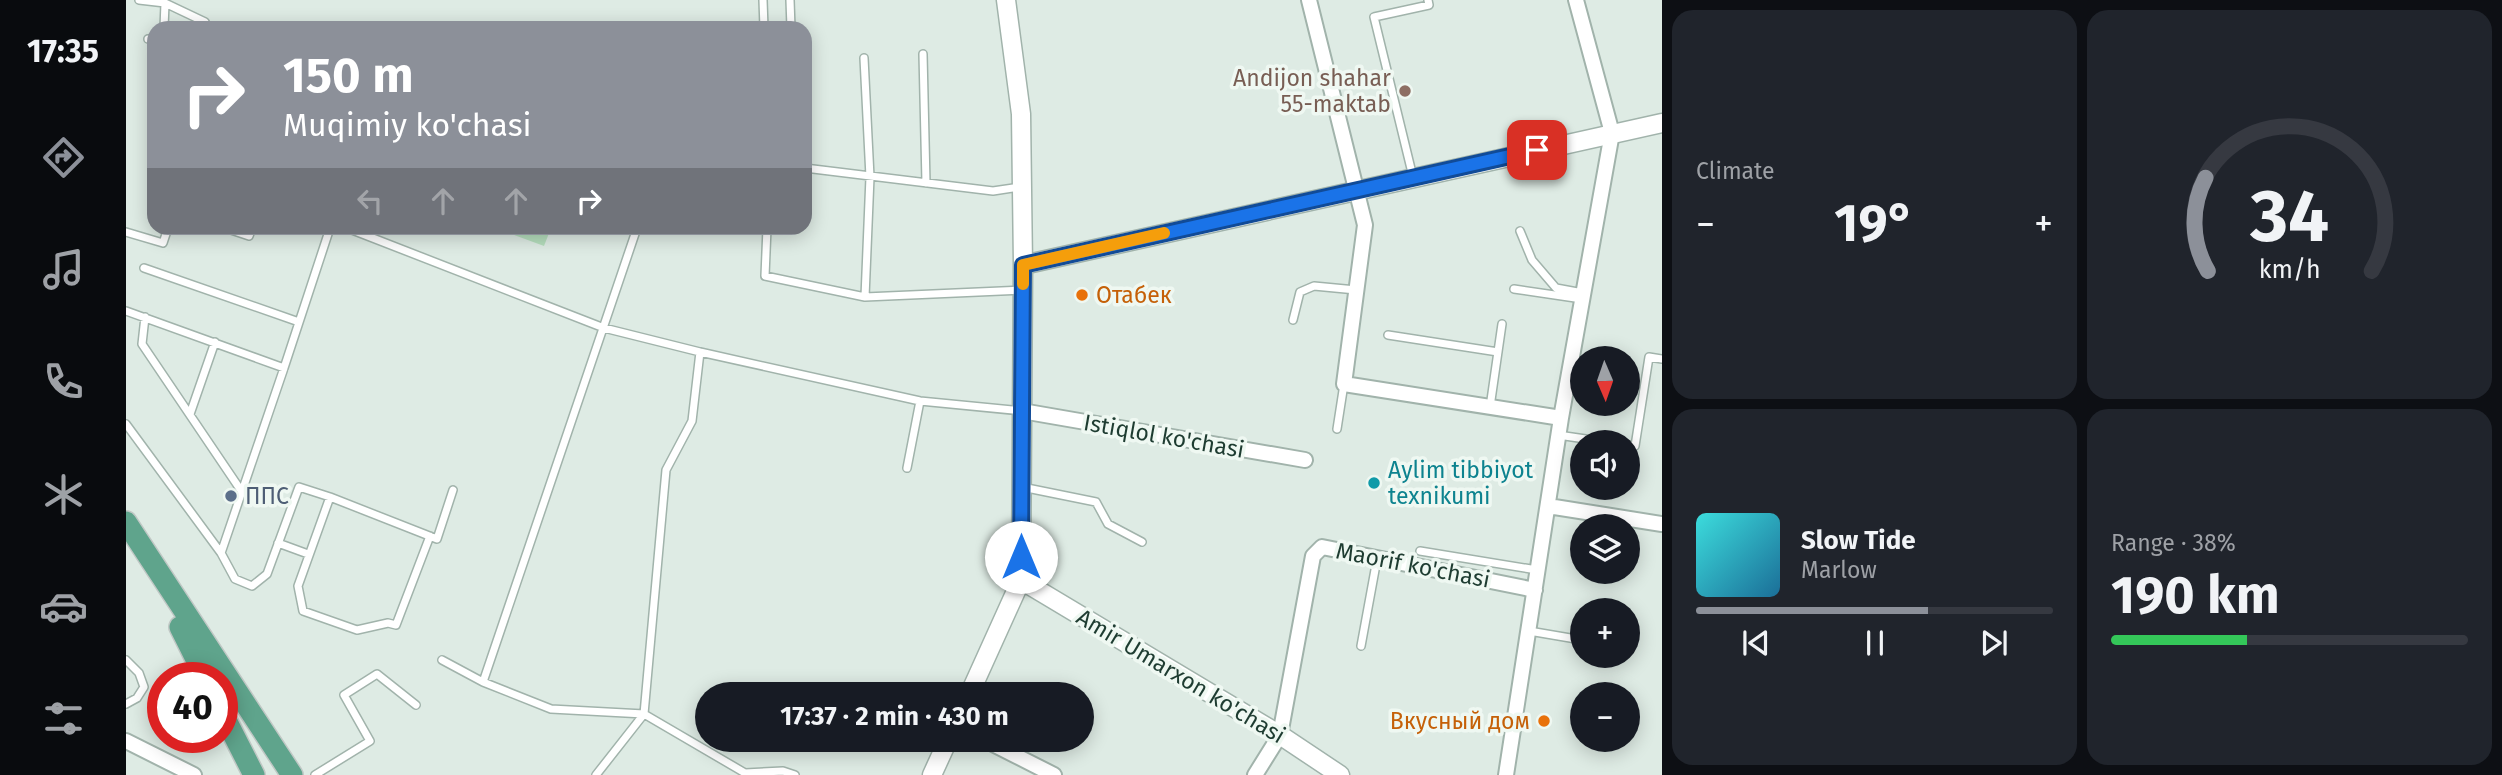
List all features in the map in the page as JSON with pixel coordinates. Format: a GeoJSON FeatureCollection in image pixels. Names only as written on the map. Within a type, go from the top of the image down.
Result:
{"type":"FeatureCollection","features":[{"type":"Feature","properties":{"kind":"main road"},"geometry":{"type":"LineString","coordinates":[[126,522],[292,775]]}},
{"type":"Feature","properties":{"kind":"main road"},"geometry":{"type":"LineString","coordinates":[[140,546],[198,662]]}},
{"type":"Feature","properties":{"kind":"main road"},"geometry":{"type":"LineString","coordinates":[[238,744],[254,775]]}},
{"type":"Feature","properties":{"kind":"street"},"geometry":{"type":"LineString","coordinates":[[975,682],[1021,580],[1021,114],[1006,0]]}},
{"type":"Feature","properties":{"kind":"street"},"geometry":{"type":"LineString","coordinates":[[1308,0],[1364,225],[1345,384],[1561,418]]}},
{"type":"Feature","properties":{"kind":"street"},"geometry":{"type":"LineString","coordinates":[[1506,775],[1561,418],[1612,133],[1576,0]]}},
{"type":"Feature","properties":{"kind":"street"},"geometry":{"type":"LineString","coordinates":[[1023,265],[1662,123]]}},
{"type":"Feature","properties":{"kind":"street","name":"Istiqlol ko'chasi"},"geometry":{"type":"LineString","coordinates":[[1022,411],[1305,460]]}},
{"type":"Feature","properties":{"kind":"street"},"geometry":{"type":"LineString","coordinates":[[1548,506],[1662,524]]}},
{"type":"Feature","properties":{"kind":"street","name":"Maorif ko'chasi"},"geometry":{"type":"LineString","coordinates":[[1255,775],[1280,735],[1313,556],[1322,547],[1535,590]]}},
{"type":"Feature","properties":{"kind":"street","name":"Amir Umarxon ko'chasi"},"geometry":{"type":"LineString","coordinates":[[1021,580],[1280,735],[1339,775]]}},
{"type":"Feature","properties":{"kind":"street"},"geometry":{"type":"LineString","coordinates":[[126,741],[194,775]]}},
{"type":"Feature","properties":{"kind":"street"},"geometry":{"type":"LineString","coordinates":[[932,775],[943,752]]}},
{"type":"Feature","properties":{"kind":"street"},"geometry":{"type":"LineString","coordinates":[[1009,752],[1054,775]]}},
{"type":"Feature","properties":{"kind":"lane"},"geometry":{"type":"LineString","coordinates":[[139,0],[165,3],[203,21]]}},
{"type":"Feature","properties":{"kind":"lane"},"geometry":{"type":"LineString","coordinates":[[763,0],[764,21]]}},
{"type":"Feature","properties":{"kind":"lane"},"geometry":{"type":"LineString","coordinates":[[790,0],[791,21]]}},
{"type":"Feature","properties":{"kind":"lane"},"geometry":{"type":"LineString","coordinates":[[1413,177],[1374,17],[1429,5],[1428,0]]}},
{"type":"Feature","properties":{"kind":"lane"},"geometry":{"type":"LineString","coordinates":[[164,21],[165,3]]}},
{"type":"Feature","properties":{"kind":"lane"},"geometry":{"type":"LineString","coordinates":[[923,54],[926,183]]}},
{"type":"Feature","properties":{"kind":"lane"},"geometry":{"type":"LineString","coordinates":[[864,58],[870,177],[865,297]]}},
{"type":"Feature","properties":{"kind":"lane"},"geometry":{"type":"LineString","coordinates":[[812,170],[993,191],[1022,187]]}},
{"type":"Feature","properties":{"kind":"lane"},"geometry":{"type":"LineString","coordinates":[[1520,231],[1532,260],[1556,288],[1583,296]]}},
{"type":"Feature","properties":{"kind":"lane"},"geometry":{"type":"LineString","coordinates":[[126,232],[163,243],[166,235]]}},
{"type":"Feature","properties":{"kind":"lane"},"geometry":{"type":"LineString","coordinates":[[222,553],[328,235]]}},
{"type":"Feature","properties":{"kind":"lane"},"geometry":{"type":"LineString","coordinates":[[365,235],[604,328],[920,401],[1022,411]]}},
{"type":"Feature","properties":{"kind":"lane"},"geometry":{"type":"LineString","coordinates":[[483,682],[635,235]]}},
{"type":"Feature","properties":{"kind":"lane"},"geometry":{"type":"LineString","coordinates":[[767,235],[765,276],[865,297],[1023,290]]}},
{"type":"Feature","properties":{"kind":"lane"},"geometry":{"type":"LineString","coordinates":[[144,268],[299,322]]}},
{"type":"Feature","properties":{"kind":"lane"},"geometry":{"type":"LineString","coordinates":[[1293,320],[1300,292],[1314,286],[1356,290]]}},
{"type":"Feature","properties":{"kind":"lane"},"geometry":{"type":"LineString","coordinates":[[1514,289],[1583,296]]}},
{"type":"Feature","properties":{"kind":"lane"},"geometry":{"type":"LineString","coordinates":[[126,323],[128,312],[284,368]]}},
{"type":"Feature","properties":{"kind":"lane"},"geometry":{"type":"LineString","coordinates":[[145,317],[142,344],[242,492]]}},
{"type":"Feature","properties":{"kind":"lane"},"geometry":{"type":"LineString","coordinates":[[1490,407],[1502,324]]}},
{"type":"Feature","properties":{"kind":"lane"},"geometry":{"type":"LineString","coordinates":[[1388,335],[1498,352]]}},
{"type":"Feature","properties":{"kind":"lane"},"geometry":{"type":"LineString","coordinates":[[190,414],[215,342]]}},
{"type":"Feature","properties":{"kind":"lane"},"geometry":{"type":"LineString","coordinates":[[596,775],[644,714],[666,470],[692,421],[700,352]]}},
{"type":"Feature","properties":{"kind":"lane"},"geometry":{"type":"LineString","coordinates":[[1638,430],[1650,358],[1662,359]]}},
{"type":"Feature","properties":{"kind":"lane"},"geometry":{"type":"LineString","coordinates":[[1337,429],[1345,384]]}},
{"type":"Feature","properties":{"kind":"lane"},"geometry":{"type":"LineString","coordinates":[[907,468],[920,401]]}},
{"type":"Feature","properties":{"kind":"lane"},"geometry":{"type":"LineString","coordinates":[[126,424],[222,553],[235,579],[252,586],[267,574],[299,487],[437,538],[453,490]]}},
{"type":"Feature","properties":{"kind":"lane"},"geometry":{"type":"LineString","coordinates":[[1559,435],[1570,437]]}},
{"type":"Feature","properties":{"kind":"lane"},"geometry":{"type":"LineString","coordinates":[[1021,487],[1096,502],[1108,524],[1142,542]]}},
{"type":"Feature","properties":{"kind":"lane"},"geometry":{"type":"LineString","coordinates":[[330,498],[298,586],[303,611],[357,630],[388,623],[396,625],[430,536]]}},
{"type":"Feature","properties":{"kind":"lane"},"geometry":{"type":"LineString","coordinates":[[278,543],[308,554]]}},
{"type":"Feature","properties":{"kind":"lane"},"geometry":{"type":"LineString","coordinates":[[1420,551],[1538,570]]}},
{"type":"Feature","properties":{"kind":"lane"},"geometry":{"type":"LineString","coordinates":[[1361,646],[1377,558]]}},
{"type":"Feature","properties":{"kind":"lane"},"geometry":{"type":"LineString","coordinates":[[1528,631],[1570,638]]}},
{"type":"Feature","properties":{"kind":"lane"},"geometry":{"type":"LineString","coordinates":[[126,660],[139,673],[144,687],[137,698],[126,704]]}},
{"type":"Feature","properties":{"kind":"lane"},"geometry":{"type":"LineString","coordinates":[[442,660],[483,682],[551,709],[644,714],[744,773],[783,771],[795,775]]}},
{"type":"Feature","properties":{"kind":"lane"},"geometry":{"type":"LineString","coordinates":[[315,775],[370,741],[344,695],[377,674],[416,705]]}},
{"type":"Feature","properties":{"kind":"green space"},"geometry":{"type":"Polygon","coordinates":[[[514,235],[548,235],[544,246],[514,235]]]}},
{"type":"Feature","properties":{"kind":"slow traffic"},"geometry":{"type":"LineString","coordinates":[[1023,284],[1023,265],[1164,233]]}},
{"type":"Feature","properties":{"kind":"place","name":"Andijon shahar 55-maktab"},"geometry":{"type":"Point","coordinates":[1405,91]}},
{"type":"Feature","properties":{"kind":"place","name":"Отабек"},"geometry":{"type":"Point","coordinates":[1082,295]}},
{"type":"Feature","properties":{"kind":"place","name":"Aylim tibbiyot texnikumi"},"geometry":{"type":"Point","coordinates":[1374,483]}},
{"type":"Feature","properties":{"kind":"place","name":"ППС"},"geometry":{"type":"Point","coordinates":[231,496]}},
{"type":"Feature","properties":{"kind":"place","name":"Вкусный дом"},"geometry":{"type":"Point","coordinates":[1544,721]}},
{"type":"Feature","properties":{"kind":"route"},"geometry":{"type":"LineString","coordinates":[[1021,557],[1023,265],[1537,150]]}}]}
